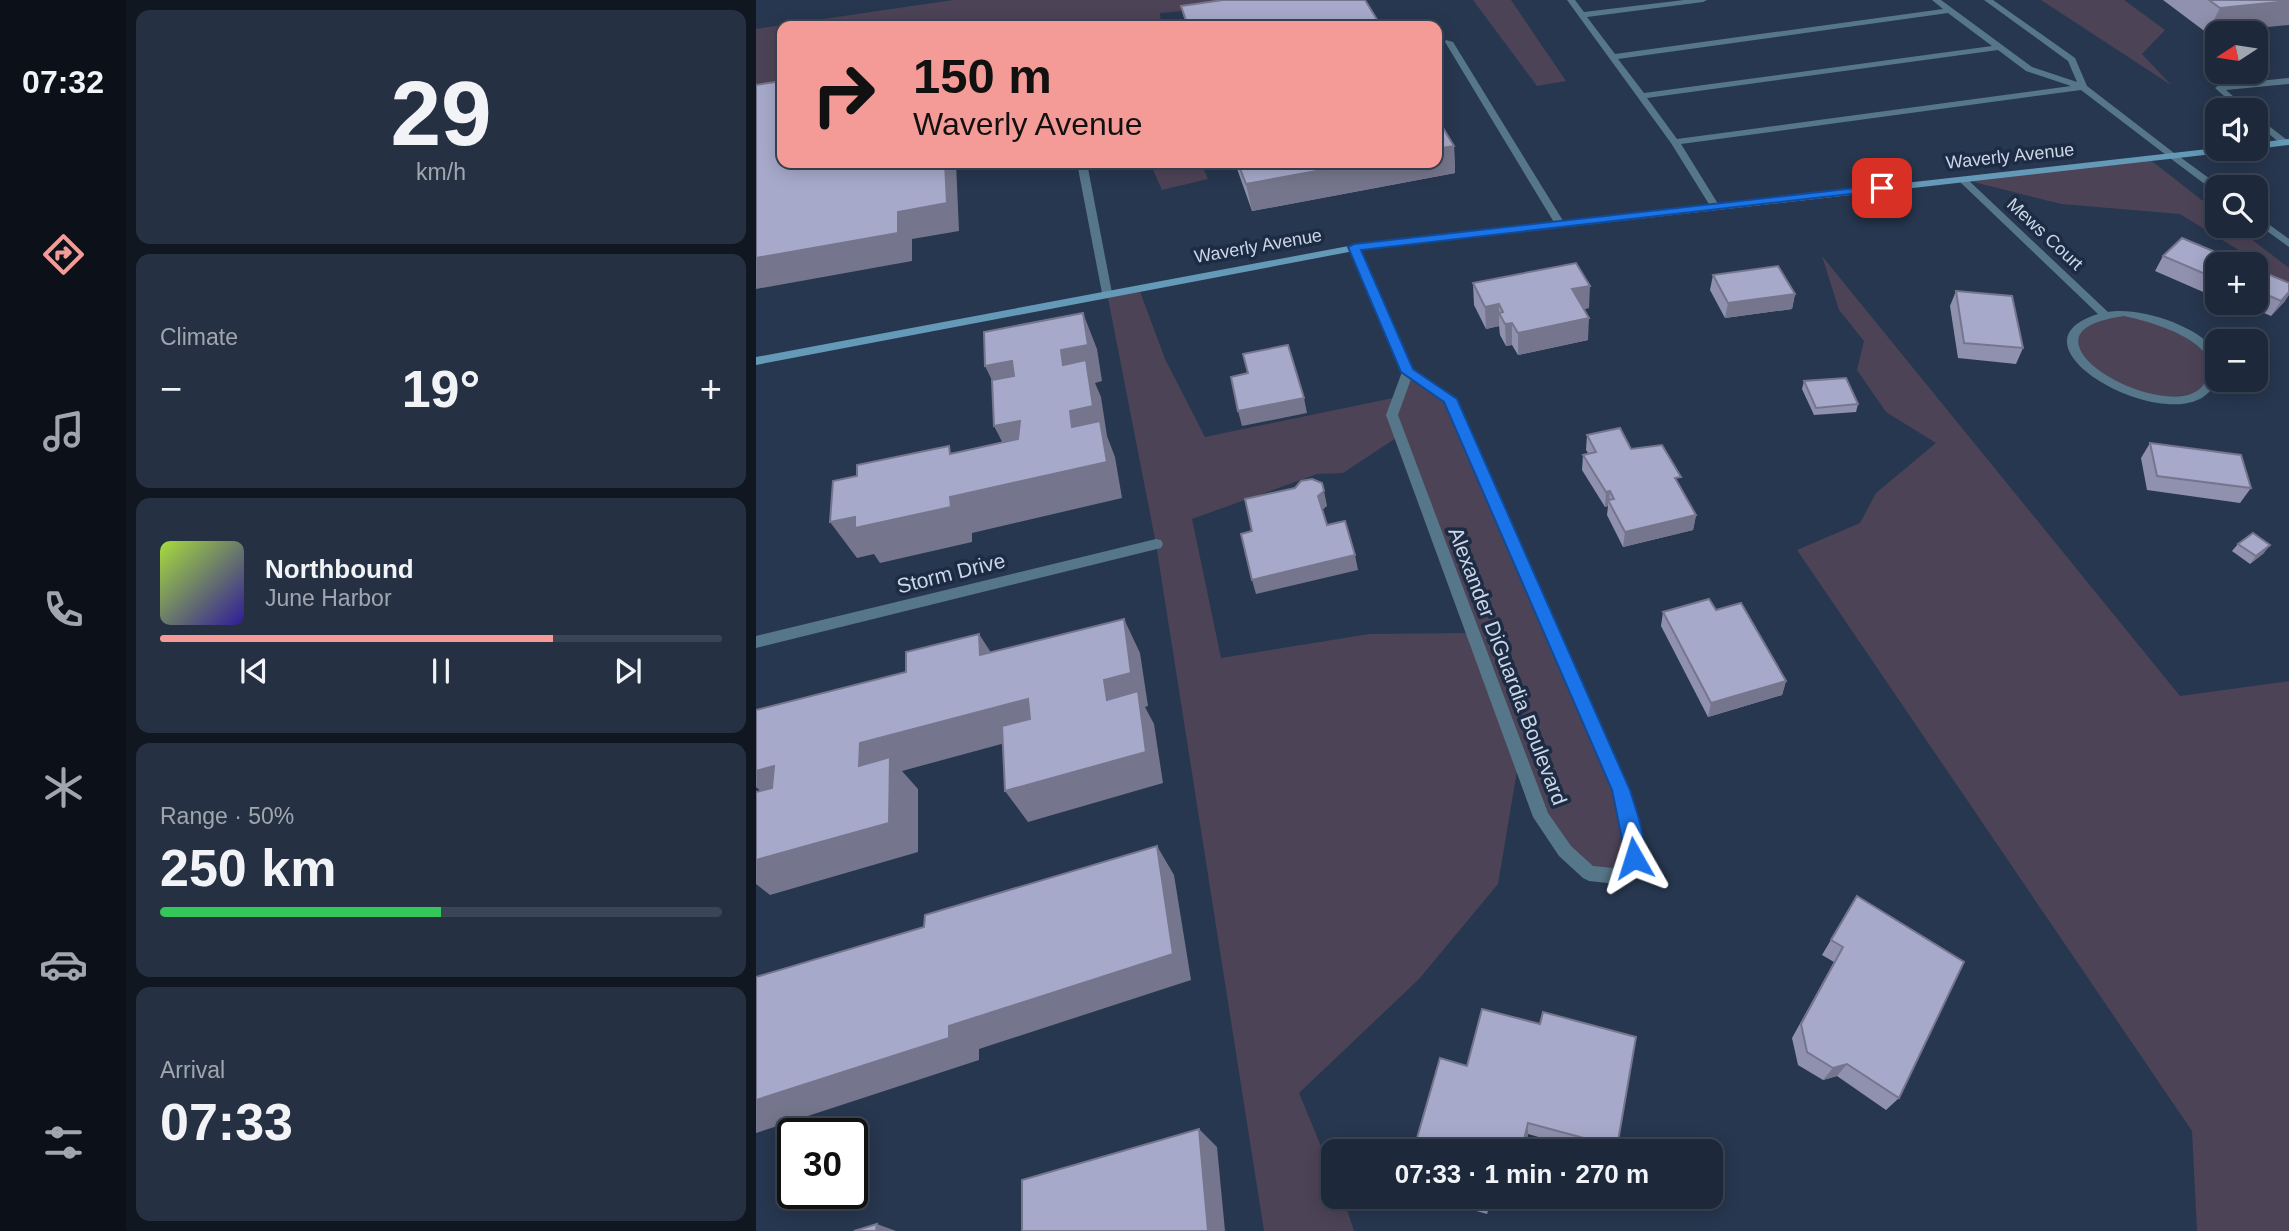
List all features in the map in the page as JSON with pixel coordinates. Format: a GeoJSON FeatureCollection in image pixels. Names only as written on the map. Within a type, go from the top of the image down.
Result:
{"type":"FeatureCollection","features":[{"type":"Feature","properties":{"kind":"street"},"geometry":{"type":"LineString","coordinates":[[1572,0],[1675,142],[1716,207]]}},
{"type":"Feature","properties":{"kind":"street"},"geometry":{"type":"LineString","coordinates":[[1583,15],[1703,0]]}},
{"type":"Feature","properties":{"kind":"street"},"geometry":{"type":"LineString","coordinates":[[1936,0],[2029,69],[2083,87],[2205,180]]}},
{"type":"Feature","properties":{"kind":"street"},"geometry":{"type":"LineString","coordinates":[[1988,0],[2072,60],[2083,87]]}},
{"type":"Feature","properties":{"kind":"street"},"geometry":{"type":"LineString","coordinates":[[1613,57],[1949,10]]}},
{"type":"Feature","properties":{"kind":"street"},"geometry":{"type":"LineString","coordinates":[[1449,42],[1560,224]]}},
{"type":"Feature","properties":{"kind":"street"},"geometry":{"type":"LineString","coordinates":[[1642,96],[2000,47]]}},
{"type":"Feature","properties":{"kind":"street"},"geometry":{"type":"LineString","coordinates":[[2230,98],[2218,88],[2289,81]]}},
{"type":"Feature","properties":{"kind":"street"},"geometry":{"type":"LineString","coordinates":[[1675,142],[2083,87]]}},
{"type":"Feature","properties":{"kind":"street"},"geometry":{"type":"LineString","coordinates":[[2268,128],[2286,142]]}},
{"type":"Feature","properties":{"kind":"street"},"geometry":{"type":"LineString","coordinates":[[2268,144],[2286,142]]}},
{"type":"Feature","properties":{"kind":"street","name":"Waverly Avenue"},"geometry":{"type":"LineString","coordinates":[[756,361],[1354,247],[2205,152]]}},
{"type":"Feature","properties":{"kind":"street"},"geometry":{"type":"LineString","coordinates":[[1083,168],[1107,293]]}},
{"type":"Feature","properties":{"kind":"street","name":"Mews Court"},"geometry":{"type":"LineString","coordinates":[[1962,179],[2104,314]]}},
{"type":"Feature","properties":{"kind":"street"},"geometry":{"type":"LineString","coordinates":[[2268,227],[2289,244]]}},
{"type":"Feature","properties":{"kind":"street"},"geometry":{"type":"LineString","coordinates":[[1354,247],[1408,372]]}},
{"type":"Feature","properties":{"kind":"street"},"geometry":{"type":"LineString","coordinates":[[2104,314],[2146,316],[2187,332],[2203,345],[2212,358],[2216,371],[2212,383],[2201,392],[2166,400],[2144,397],[2103,382],[2087,370],[2076,356],[2072,342],[2076,329],[2087,320],[2104,314]]}},
{"type":"Feature","properties":{"kind":"street","name":"Alexander DiGuardia Boulevard"},"geometry":{"type":"LineString","coordinates":[[1408,372],[1450,399],[1621,790],[1631,827],[1634,858],[1616,876],[1589,873],[1565,851],[1541,817],[1392,415],[1408,372]]}},
{"type":"Feature","properties":{"kind":"street","name":"Storm Drive"},"geometry":{"type":"LineString","coordinates":[[756,642],[1156,544]]}},
{"type":"Feature","properties":{"kind":"shaded area"},"geometry":{"type":"Polygon","coordinates":[[[953,0],[1252,0],[1237,6],[1160,13],[1161,21],[810,21],[953,0]]]}},
{"type":"Feature","properties":{"kind":"shaded area"},"geometry":{"type":"Polygon","coordinates":[[[1473,0],[1511,0],[1566,81],[1537,86],[1473,0]]]}},
{"type":"Feature","properties":{"kind":"shaded area"},"geometry":{"type":"Polygon","coordinates":[[[2041,0],[2124,0],[2165,30],[2142,54],[2171,85],[2041,0]]]}},
{"type":"Feature","properties":{"kind":"shaded area"},"geometry":{"type":"Polygon","coordinates":[[[777,26],[777,86],[756,89],[756,29],[777,26]]]}},
{"type":"Feature","properties":{"kind":"shaded area"},"geometry":{"type":"Polygon","coordinates":[[[2148,158],[2205,203],[2205,229],[2180,214],[2061,204],[1962,179],[2148,158]]]}},
{"type":"Feature","properties":{"kind":"shaded area"},"geometry":{"type":"Polygon","coordinates":[[[1152,168],[1203,168],[1208,179],[1162,190],[1152,168]]]}},
{"type":"Feature","properties":{"kind":"shaded area"},"geometry":{"type":"Polygon","coordinates":[[[2219,238],[2250,238],[2289,268],[2289,294],[2268,275],[2268,252],[2242,252],[2219,238]]]}},
{"type":"Feature","properties":{"kind":"shaded area"},"geometry":{"type":"Polygon","coordinates":[[[1822,256],[2180,696],[2289,681],[2289,1231],[2197,1231],[2192,1131],[1797,550],[1860,523],[1876,493],[1936,443],[1886,412],[1857,370],[1864,341],[1839,310],[1822,256]]]}},
{"type":"Feature","properties":{"kind":"shaded area"},"geometry":{"type":"Polygon","coordinates":[[[1138,286],[1165,359],[1205,437],[1398,397],[1408,372],[1450,399],[1621,790],[1634,858],[1616,876],[1589,873],[1565,851],[1519,759],[1498,884],[1419,979],[1299,1093],[1321,1146],[1321,1209],[1347,1209],[1354,1231],[1264,1231],[1156,544],[1107,293],[1138,286]],[[1399,436],[1343,473],[1317,474],[1192,519],[1221,658],[1369,634],[1473,633],[1399,436]]]}},
{"type":"Feature","properties":{"kind":"shaded area"},"geometry":{"type":"Polygon","coordinates":[[[2104,314],[2146,316],[2203,345],[2205,386],[2201,392],[2162,397],[2147,396],[2120,387],[2076,356],[2076,329],[2087,320],[2104,314]]]}},
{"type":"Feature","properties":{"kind":"building"},"geometry":{"type":"Polygon","coordinates":[[[1223,0],[1365,0],[1378,21],[1186,21],[1181,6],[1223,0]]]}},
{"type":"Feature","properties":{"kind":"building"},"geometry":{"type":"Polygon","coordinates":[[[2209,0],[2289,0],[2289,1],[2220,8],[2209,0]]]}},
{"type":"Feature","properties":{"kind":"building"},"geometry":{"type":"Polygon","coordinates":[[[777,82],[777,168],[945,168],[947,203],[898,212],[898,233],[756,258],[756,85],[777,82]]]}},
{"type":"Feature","properties":{"kind":"building"},"geometry":{"type":"Polygon","coordinates":[[[1442,126],[1454,146],[1442,148],[1442,126]]]}},
{"type":"Feature","properties":{"kind":"building"},"geometry":{"type":"Polygon","coordinates":[[[1240,168],[1333,168],[1246,184],[1240,168]]]}},
{"type":"Feature","properties":{"kind":"building"},"geometry":{"type":"Polygon","coordinates":[[[2182,238],[2215,252],[2205,252],[2205,274],[2163,256],[2182,238]]]}},
{"type":"Feature","properties":{"kind":"building"},"geometry":{"type":"Polygon","coordinates":[[[1576,263],[1590,286],[1572,289],[1589,318],[1518,333],[1512,323],[1505,324],[1499,313],[1503,312],[1499,304],[1485,307],[1473,283],[1576,263]]]}},
{"type":"Feature","properties":{"kind":"building"},"geometry":{"type":"Polygon","coordinates":[[[1778,266],[1795,294],[1728,303],[1713,275],[1778,266]]]}},
{"type":"Feature","properties":{"kind":"building"},"geometry":{"type":"Polygon","coordinates":[[[2268,274],[2289,283],[2289,292],[2281,301],[2268,295],[2268,274]]]}},
{"type":"Feature","properties":{"kind":"building"},"geometry":{"type":"Polygon","coordinates":[[[1956,291],[2012,296],[2023,348],[1964,343],[1956,291]]]}},
{"type":"Feature","properties":{"kind":"building"},"geometry":{"type":"Polygon","coordinates":[[[1083,313],[1088,345],[1061,350],[1063,365],[1086,360],[1093,406],[1070,411],[1072,427],[1100,421],[1107,462],[950,497],[951,507],[855,528],[855,517],[830,522],[833,481],[857,476],[857,465],[949,446],[950,454],[1018,439],[1020,421],[994,426],[992,380],[1014,376],[1012,361],[985,366],[984,332],[1083,313]]]}},
{"type":"Feature","properties":{"kind":"building"},"geometry":{"type":"Polygon","coordinates":[[[1288,345],[1304,398],[1238,411],[1231,377],[1248,373],[1243,354],[1288,345]]]}},
{"type":"Feature","properties":{"kind":"building"},"geometry":{"type":"Polygon","coordinates":[[[1846,378],[1858,404],[1816,408],[1804,381],[1846,378]]]}},
{"type":"Feature","properties":{"kind":"building"},"geometry":{"type":"Polygon","coordinates":[[[1620,428],[1631,449],[1662,445],[1681,477],[1675,478],[1696,515],[1625,532],[1608,500],[1614,499],[1610,491],[1606,492],[1583,455],[1596,452],[1587,435],[1620,428]]]}},
{"type":"Feature","properties":{"kind":"building"},"geometry":{"type":"Polygon","coordinates":[[[2150,443],[2241,455],[2251,488],[2157,476],[2150,443]]]}},
{"type":"Feature","properties":{"kind":"building"},"geometry":{"type":"Polygon","coordinates":[[[1312,479],[1322,483],[1324,491],[1318,496],[1327,525],[1345,521],[1355,555],[1252,580],[1241,534],[1252,531],[1245,499],[1295,488],[1301,481],[1312,479]]]}},
{"type":"Feature","properties":{"kind":"building"},"geometry":{"type":"Polygon","coordinates":[[[2253,533],[2270,545],[2256,556],[2238,544],[2253,533]]]}},
{"type":"Feature","properties":{"kind":"building"},"geometry":{"type":"Polygon","coordinates":[[[1709,599],[1716,610],[1741,603],[1786,681],[1711,703],[1663,612],[1709,599]]]}},
{"type":"Feature","properties":{"kind":"building"},"geometry":{"type":"Polygon","coordinates":[[[1124,619],[1131,673],[1104,680],[1107,700],[1138,691],[1146,752],[1005,791],[1002,726],[1030,719],[1028,699],[860,743],[859,766],[890,757],[889,823],[756,860],[756,792],[772,788],[774,766],[756,771],[756,710],[906,672],[906,652],[979,634],[980,655],[1124,619]]]}},
{"type":"Feature","properties":{"kind":"building"},"geometry":{"type":"Polygon","coordinates":[[[1157,846],[1173,954],[949,1026],[949,1038],[756,1100],[756,977],[924,927],[925,915],[1157,846]]]}},
{"type":"Feature","properties":{"kind":"building"},"geometry":{"type":"Polygon","coordinates":[[[1857,896],[1964,962],[1899,1098],[1847,1064],[1833,1068],[1807,1052],[1801,1024],[1843,947],[1831,940],[1857,896]]]}},
{"type":"Feature","properties":{"kind":"building"},"geometry":{"type":"Polygon","coordinates":[[[1482,1009],[1540,1024],[1543,1012],[1636,1037],[1618,1139],[1587,1139],[1528,1123],[1524,1139],[1417,1139],[1440,1058],[1467,1066],[1482,1009]]]}},
{"type":"Feature","properties":{"kind":"building"},"geometry":{"type":"Polygon","coordinates":[[[1199,1129],[1208,1231],[1022,1231],[1022,1180],[1199,1129]]]}},
{"type":"Feature","properties":{"kind":"building"},"geometry":{"type":"Polygon","coordinates":[[[877,1224],[876,1231],[854,1231],[877,1224]]]}},
{"type":"Feature","properties":{"kind":"route"},"geometry":{"type":"LineString","coordinates":[[1634,858],[1631,827],[1621,790],[1450,399],[1408,372],[1354,247],[1882,188]]}}]}
